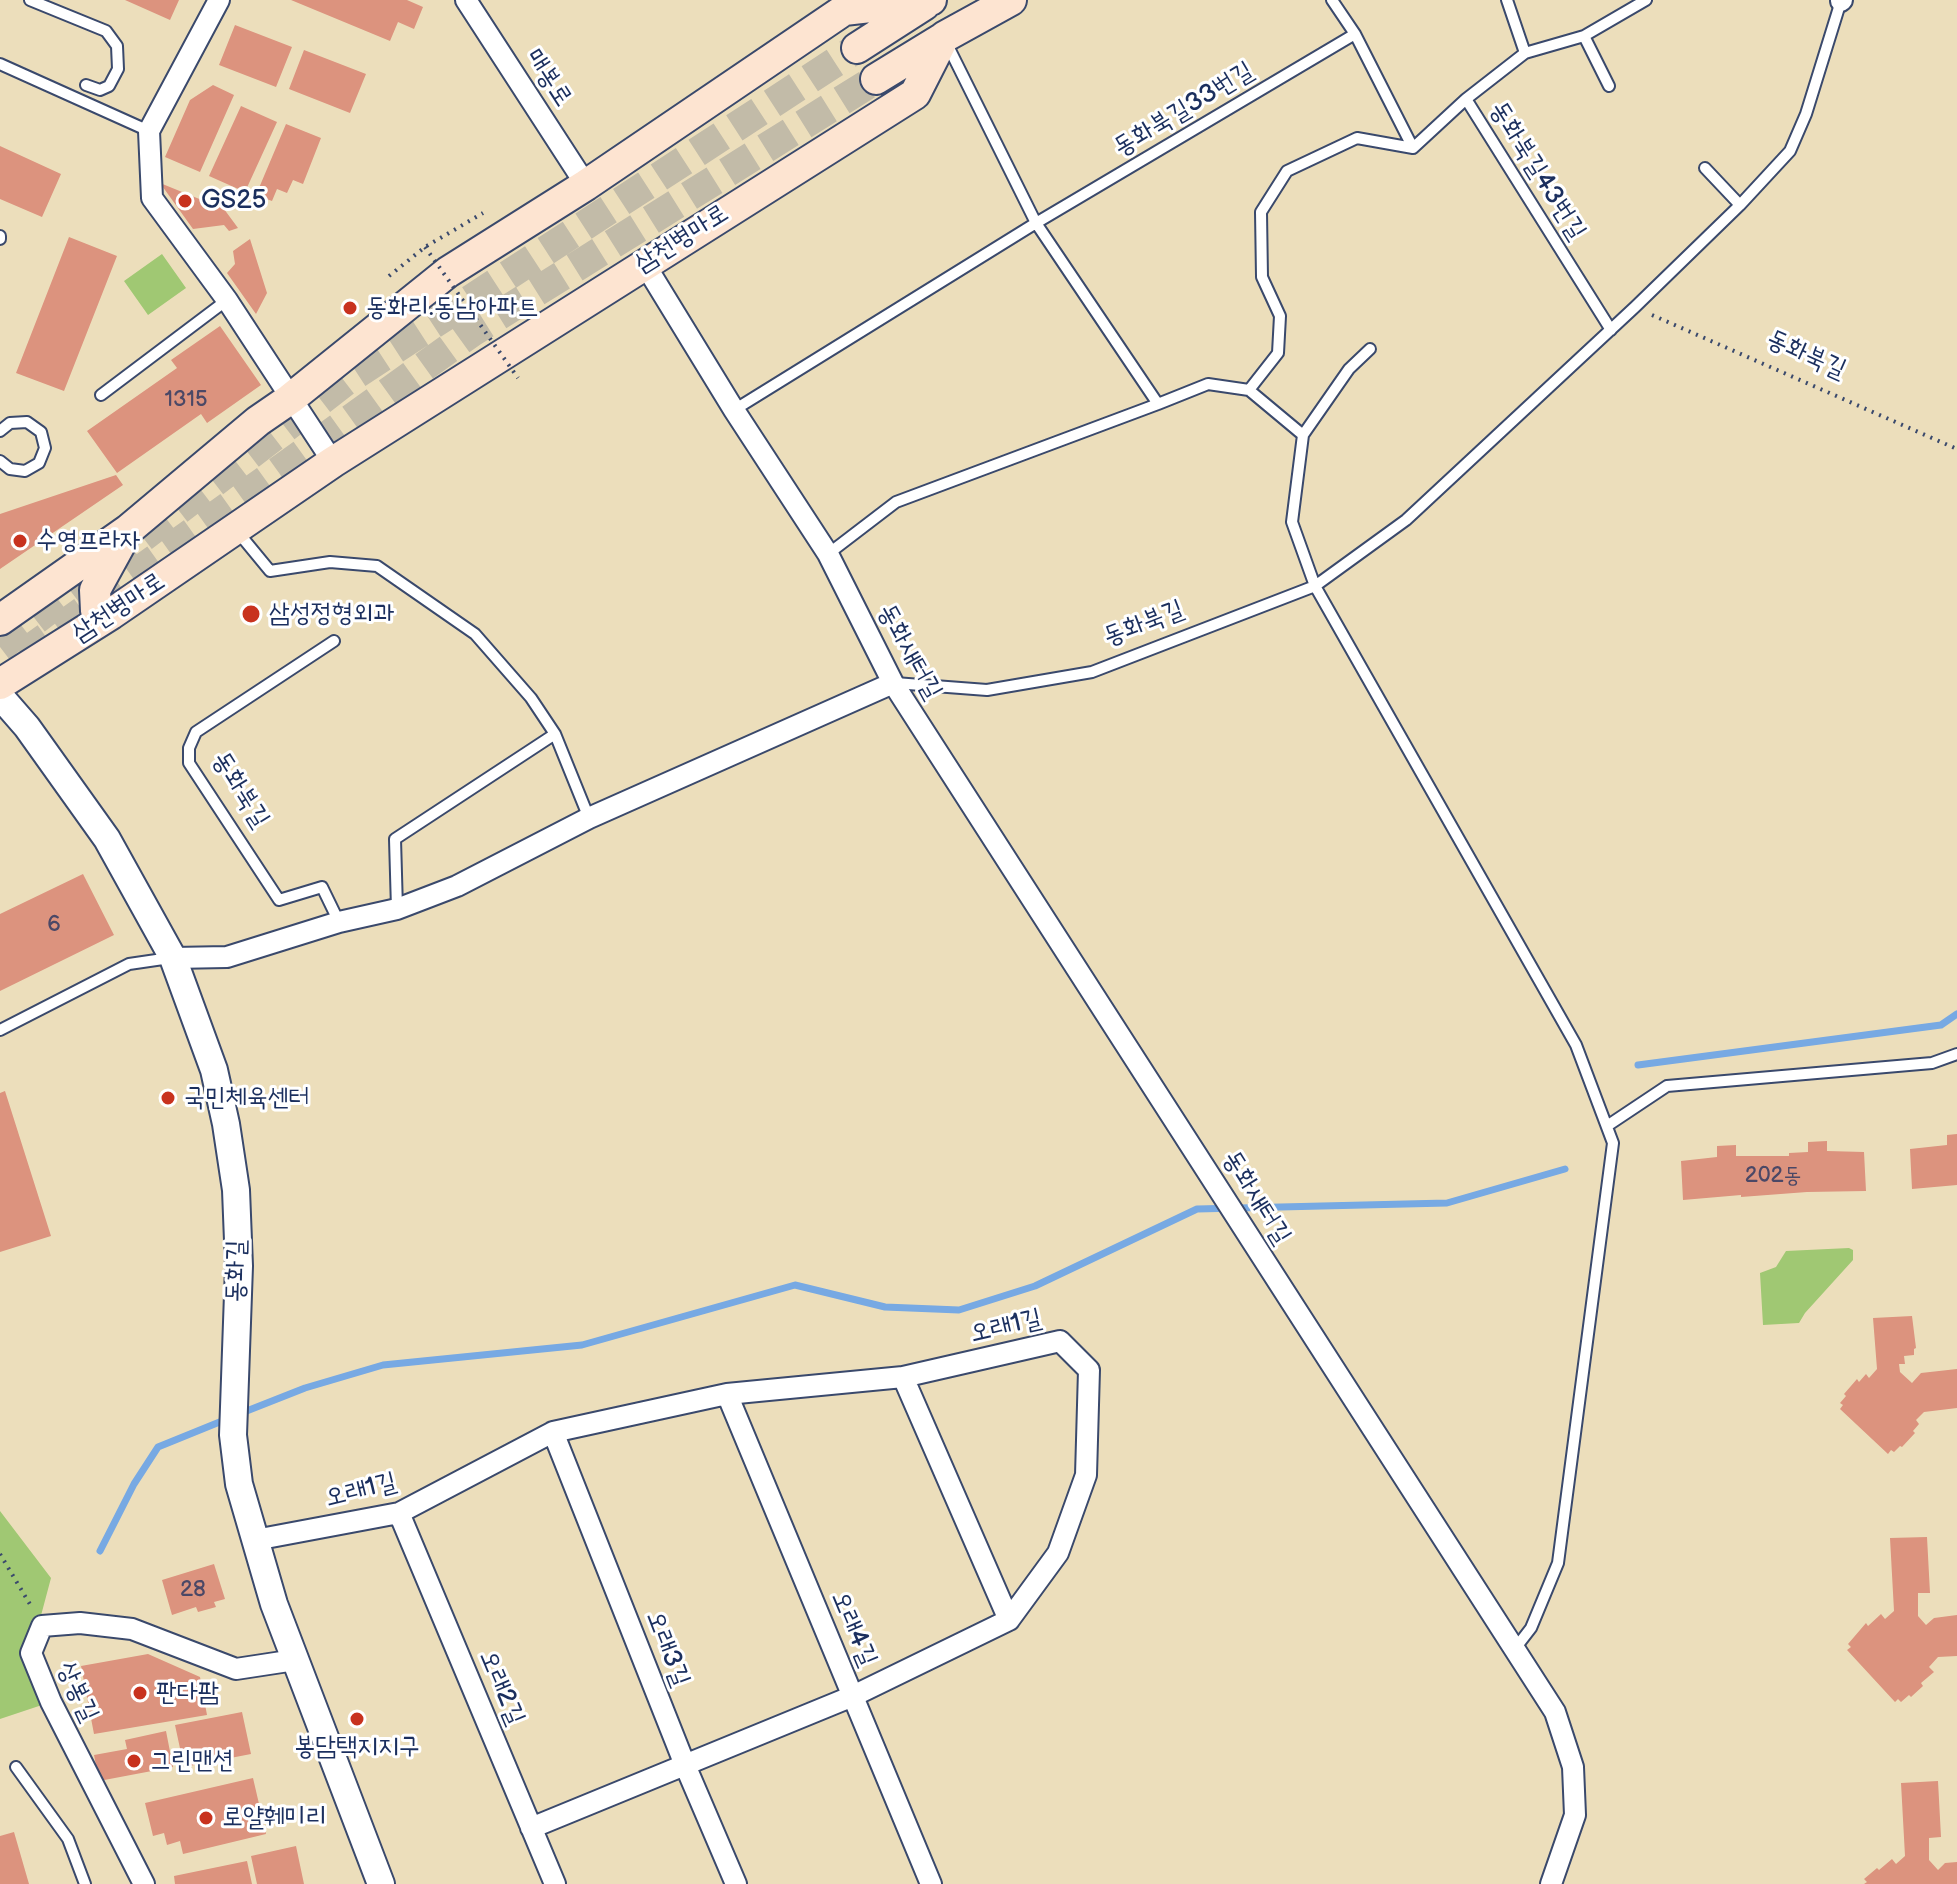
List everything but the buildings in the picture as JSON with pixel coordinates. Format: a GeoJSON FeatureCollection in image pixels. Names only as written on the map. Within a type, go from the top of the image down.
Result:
{"type":"FeatureCollection","features":[{"type":"Feature","properties":{"kind":"main road"},"geometry":{"type":"LineString","coordinates":[[876,79],[1011,0]]}},
{"type":"Feature","properties":{"kind":"main road"},"geometry":{"type":"LineString","coordinates":[[0,620],[128,530],[258,421],[290,399],[448,272],[586,185],[844,10],[930,1]]}},
{"type":"Feature","properties":{"kind":"main road"},"geometry":{"type":"LineString","coordinates":[[857,48],[930,1]]}},
{"type":"Feature","properties":{"kind":"main road","name":"삼천병마로"},"geometry":{"type":"LineString","coordinates":[[0,684],[111,614],[333,462],[915,94],[944,37]]}},
{"type":"Feature","properties":{"kind":"main road"},"geometry":{"type":"LineString","coordinates":[[111,614],[96,611],[95,590],[128,530]]}},
{"type":"Feature","properties":{"kind":"street"},"geometry":{"type":"LineString","coordinates":[[219,0],[149,131],[152,198],[227,300],[333,462]]}},
{"type":"Feature","properties":{"kind":"street","name":"매봉로"},"geometry":{"type":"LineString","coordinates":[[466,0],[586,185]]}},
{"type":"Feature","properties":{"kind":"street","name":"동화새터길"},"geometry":{"type":"LineString","coordinates":[[644,263],[734,410],[828,554],[893,683],[1555,1712],[1573,1767],[1575,1815],[1551,1884]]}},
{"type":"Feature","properties":{"kind":"street","name":"동화북길"},"geometry":{"type":"LineString","coordinates":[[173,958],[227,957],[339,922],[397,909],[457,886],[589,818],[893,683]]}},
{"type":"Feature","properties":{"kind":"street","name":"동화길"},"geometry":{"type":"LineString","coordinates":[[0,696],[27,727],[107,839],[173,958],[214,1070],[234,1177],[239,1266],[233,1435],[239,1484],[295,1660],[381,1884]]}},
{"type":"Feature","properties":{"kind":"street","name":"오래1길"},"geometry":{"type":"LineString","coordinates":[[255,1540],[399,1513],[553,1432],[727,1394],[903,1377],[1060,1341],[1089,1370],[1086,1475],[1058,1553],[1009,1620],[853,1696],[531,1828]]}},
{"type":"Feature","properties":{"kind":"street"},"geometry":{"type":"LineString","coordinates":[[903,1377],[1009,1620]]}},
{"type":"Feature","properties":{"kind":"street","name":"오래4길"},"geometry":{"type":"LineString","coordinates":[[727,1394],[931,1884]]}},
{"type":"Feature","properties":{"kind":"street","name":"오래3길"},"geometry":{"type":"LineString","coordinates":[[553,1432],[685,1765],[736,1884]]}},
{"type":"Feature","properties":{"kind":"street","name":"오래2길"},"geometry":{"type":"LineString","coordinates":[[399,1513],[555,1884]]}},
{"type":"Feature","properties":{"kind":"street","name":"상봉길"},"geometry":{"type":"LineString","coordinates":[[144,1884],[51,1702],[31,1653],[42,1626],[80,1623],[132,1629],[236,1669],[295,1660]]}},
{"type":"Feature","properties":{"kind":"lane"},"geometry":{"type":"LineString","coordinates":[[30,0],[106,31],[117,46],[118,69],[109,86],[100,90],[86,85]]}},
{"type":"Feature","properties":{"kind":"lane"},"geometry":{"type":"LineString","coordinates":[[1332,0],[1355,34],[1413,148]]}},
{"type":"Feature","properties":{"kind":"lane"},"geometry":{"type":"LineString","coordinates":[[1507,0],[1525,53]]}},
{"type":"Feature","properties":{"kind":"lane","name":"동화북길43번길"},"geometry":{"type":"LineString","coordinates":[[1611,330],[1466,99],[1525,53],[1584,36],[1646,0]]}},
{"type":"Feature","properties":{"kind":"lane","name":"동화북길"},"geometry":{"type":"LineString","coordinates":[[893,683],[987,690],[1092,672],[1315,586],[1406,520],[1635,307],[1740,205],[1790,151],[1806,114],[1840,0]]}},
{"type":"Feature","properties":{"kind":"lane","name":"동화북길33번길"},"geometry":{"type":"LineString","coordinates":[[1036,223],[1355,34]]}},
{"type":"Feature","properties":{"kind":"lane"},"geometry":{"type":"LineString","coordinates":[[1584,36],[1609,86]]}},
{"type":"Feature","properties":{"kind":"lane"},"geometry":{"type":"LineString","coordinates":[[944,37],[1036,223],[1158,404]]}},
{"type":"Feature","properties":{"kind":"lane"},"geometry":{"type":"LineString","coordinates":[[0,64],[149,131]]}},
{"type":"Feature","properties":{"kind":"lane"},"geometry":{"type":"LineString","coordinates":[[1413,148],[1466,99]]}},
{"type":"Feature","properties":{"kind":"lane"},"geometry":{"type":"LineString","coordinates":[[1249,390],[1278,353],[1280,316],[1262,277],[1261,212],[1287,171],[1357,138],[1413,148]]}},
{"type":"Feature","properties":{"kind":"lane"},"geometry":{"type":"LineString","coordinates":[[1705,168],[1740,205]]}},
{"type":"Feature","properties":{"kind":"lane"},"geometry":{"type":"LineString","coordinates":[[734,410],[1036,223]]}},
{"type":"Feature","properties":{"kind":"lane"},"geometry":{"type":"LineString","coordinates":[[101,395],[227,300]]}},
{"type":"Feature","properties":{"kind":"lane"},"geometry":{"type":"LineString","coordinates":[[1370,349],[1349,369],[1303,435],[1292,522],[1315,586],[1576,1045],[1613,1143],[1558,1563],[1531,1628],[1514,1650]]}},
{"type":"Feature","properties":{"kind":"lane"},"geometry":{"type":"LineString","coordinates":[[828,554],[896,502],[1208,384],[1249,390],[1303,435]]}},
{"type":"Feature","properties":{"kind":"lane"},"geometry":{"type":"LineString","coordinates":[[0,431],[10,423],[27,422],[41,432],[45,448],[39,463],[25,471],[10,469],[0,461]]}},
{"type":"Feature","properties":{"kind":"lane"},"geometry":{"type":"LineString","coordinates":[[236,530],[270,571],[330,562],[377,566],[475,634],[531,698],[555,734],[589,818]]}},
{"type":"Feature","properties":{"kind":"lane","name":"동화북길"},"geometry":{"type":"LineString","coordinates":[[334,641],[196,732],[189,748],[189,763],[279,900],[322,887],[339,922]]}},
{"type":"Feature","properties":{"kind":"lane"},"geometry":{"type":"LineString","coordinates":[[397,909],[395,839],[555,734]]}},
{"type":"Feature","properties":{"kind":"lane"},"geometry":{"type":"LineString","coordinates":[[0,1030],[129,964],[173,958]]}},
{"type":"Feature","properties":{"kind":"lane"},"geometry":{"type":"LineString","coordinates":[[1607,1126],[1667,1086],[1932,1063],[1957,1054]]}},
{"type":"Feature","properties":{"kind":"lane"},"geometry":{"type":"LineString","coordinates":[[16,1767],[68,1839],[85,1884]]}},
{"type":"Feature","properties":{"kind":"path"},"geometry":{"type":"LineString","coordinates":[[389,276],[425,247],[483,213]]}},
{"type":"Feature","properties":{"kind":"path"},"geometry":{"type":"LineString","coordinates":[[425,247],[518,378]]}},
{"type":"Feature","properties":{"kind":"path","name":"동화북길"},"geometry":{"type":"LineString","coordinates":[[1635,307],[1957,449]]}},
{"type":"Feature","properties":{"kind":"path"},"geometry":{"type":"LineString","coordinates":[[0,1554],[42,1626]]}},
{"type":"Feature","properties":{"kind":"green space"},"geometry":{"type":"Polygon","coordinates":[[[162,254],[186,288],[148,315],[124,281],[162,254]]]}},
{"type":"Feature","properties":{"kind":"green space"},"geometry":{"type":"Polygon","coordinates":[[[1853,1250],[1853,1260],[1799,1323],[1763,1325],[1760,1273],[1776,1267],[1786,1251],[1853,1250]]]}},
{"type":"Feature","properties":{"kind":"green space"},"geometry":{"type":"Polygon","coordinates":[[[0,1511],[51,1578],[31,1653],[51,1702],[0,1719],[0,1511]]]}},
{"type":"Feature","properties":{"kind":"waterway"},"geometry":{"type":"LineString","coordinates":[[1638,1065],[1941,1025],[1957,1014]]}},
{"type":"Feature","properties":{"kind":"waterway"},"geometry":{"type":"LineString","coordinates":[[239,1414],[305,1388],[383,1365],[582,1345],[795,1285],[885,1307],[959,1310],[1035,1286],[1197,1209],[1447,1203],[1565,1169]]}},
{"type":"Feature","properties":{"kind":"waterway"},"geometry":{"type":"LineString","coordinates":[[100,1551],[134,1484],[158,1447],[227,1419]]}},
{"type":"Feature","properties":{"kind":"tunnel"},"geometry":{"type":"LineString","coordinates":[[0,647],[347,380],[857,48]]}},
{"type":"Feature","properties":{"kind":"tunnel"},"geometry":{"type":"LineString","coordinates":[[22,655],[472,332],[876,79]]}},
{"type":"Feature","properties":{"kind":"place","name":"GS25"},"geometry":{"type":"Point","coordinates":[185,201]}},
{"type":"Feature","properties":{"kind":"place","name":"동화리.동남아파트"},"geometry":{"type":"Point","coordinates":[350,308]}},
{"type":"Feature","properties":{"kind":"place","name":"수영프라자"},"geometry":{"type":"Point","coordinates":[20,541]}},
{"type":"Feature","properties":{"kind":"place","name":"삼성정형외과"},"geometry":{"type":"Point","coordinates":[251,614]}},
{"type":"Feature","properties":{"kind":"place","name":"국민체육센터"},"geometry":{"type":"Point","coordinates":[168,1098]}},
{"type":"Feature","properties":{"kind":"place","name":"판다팜"},"geometry":{"type":"Point","coordinates":[140,1693]}},
{"type":"Feature","properties":{"kind":"place","name":"봉담택지지구"},"geometry":{"type":"Point","coordinates":[357,1719]}},
{"type":"Feature","properties":{"kind":"place","name":"그린맨션"},"geometry":{"type":"Point","coordinates":[134,1761]}},
{"type":"Feature","properties":{"kind":"place","name":"로얄훼미리"},"geometry":{"type":"Point","coordinates":[206,1818]}}]}
